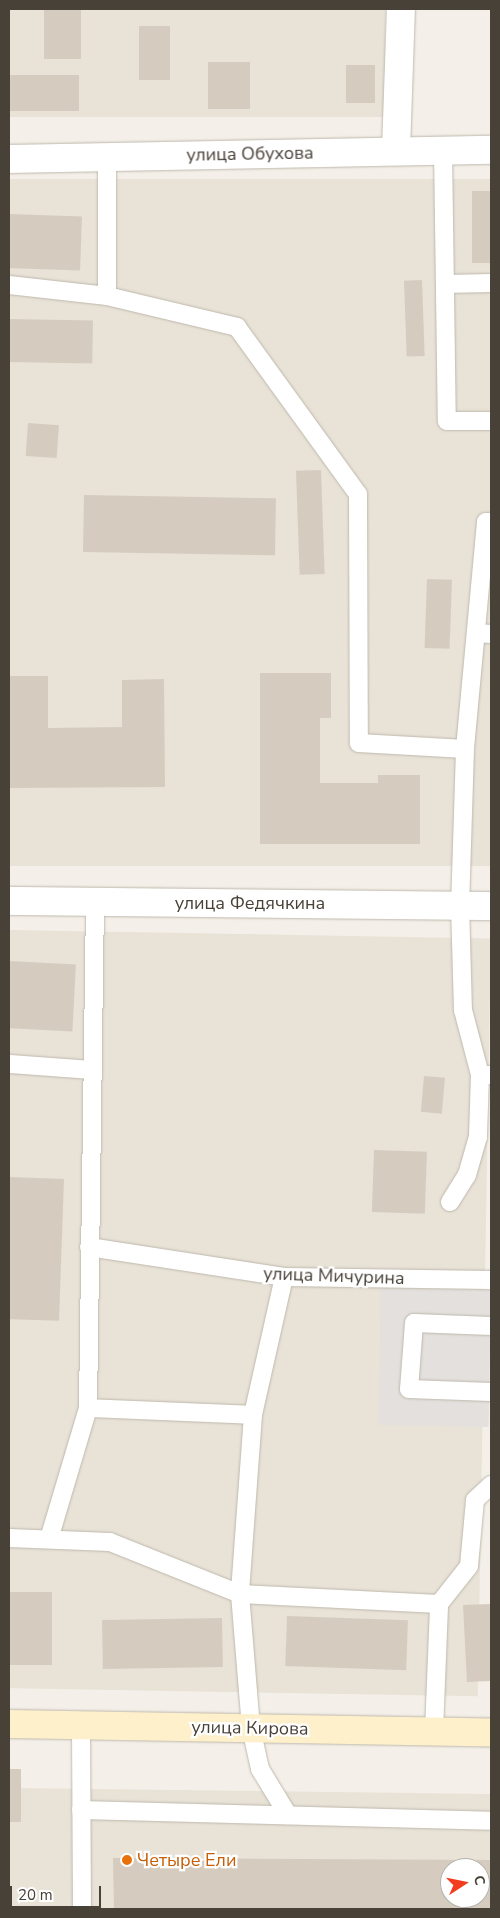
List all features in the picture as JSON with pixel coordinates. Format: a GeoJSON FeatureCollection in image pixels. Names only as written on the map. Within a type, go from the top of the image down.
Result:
{"type":"FeatureCollection","features":[{"type":"Feature","properties":{"kind":"main road","name":"улица Кирова"},"geometry":{"type":"LineString","coordinates":[[9,1724],[491,1732]]}},
{"type":"Feature","properties":{"kind":"street"},"geometry":{"type":"LineString","coordinates":[[396,150],[401,9]]}},
{"type":"Feature","properties":{"kind":"street","name":"улица Обухова"},"geometry":{"type":"LineString","coordinates":[[9,159],[443,149],[491,150]]}},
{"type":"Feature","properties":{"kind":"street","name":"улица Федячкина"},"geometry":{"type":"LineString","coordinates":[[9,901],[460,904],[491,906]]}},
{"type":"Feature","properties":{"kind":"lane"},"geometry":{"type":"LineString","coordinates":[[443,149],[447,421],[491,421]]}},
{"type":"Feature","properties":{"kind":"lane"},"geometry":{"type":"LineString","coordinates":[[106,157],[108,296]]}},
{"type":"Feature","properties":{"kind":"lane"},"geometry":{"type":"LineString","coordinates":[[445,284],[491,284]]}},
{"type":"Feature","properties":{"kind":"lane"},"geometry":{"type":"LineString","coordinates":[[9,285],[108,296],[237,327],[358,494],[359,743],[465,749]]}},
{"type":"Feature","properties":{"kind":"lane"},"geometry":{"type":"LineString","coordinates":[[450,1202],[467,1174],[478,1137],[486,1075],[463,1010],[460,904],[465,749],[484,634],[486,522],[491,522]]}},
{"type":"Feature","properties":{"kind":"lane"},"geometry":{"type":"LineString","coordinates":[[49,1539],[88,1408],[90,1070],[95,902]]}},
{"type":"Feature","properties":{"kind":"lane"},"geometry":{"type":"LineString","coordinates":[[9,1064],[90,1070]]}},
{"type":"Feature","properties":{"kind":"lane","name":"улица Мичурина"},"geometry":{"type":"LineString","coordinates":[[89,1247],[284,1277],[491,1280]]}},
{"type":"Feature","properties":{"kind":"lane"},"geometry":{"type":"LineString","coordinates":[[284,1277],[253,1415],[240,1594],[251,1728],[260,1769],[288,1816]]}},
{"type":"Feature","properties":{"kind":"lane"},"geometry":{"type":"LineString","coordinates":[[491,1326],[414,1322],[409,1389],[491,1392]]}},
{"type":"Feature","properties":{"kind":"lane"},"geometry":{"type":"LineString","coordinates":[[88,1408],[253,1415]]}},
{"type":"Feature","properties":{"kind":"lane"},"geometry":{"type":"LineString","coordinates":[[434,1732],[439,1604],[469,1566],[475,1500],[491,1485]]}},
{"type":"Feature","properties":{"kind":"lane"},"geometry":{"type":"LineString","coordinates":[[9,1538],[110,1542],[240,1594],[439,1604]]}},
{"type":"Feature","properties":{"kind":"lane"},"geometry":{"type":"LineString","coordinates":[[82,1725],[82,1909]]}},
{"type":"Feature","properties":{"kind":"lane"},"geometry":{"type":"LineString","coordinates":[[81,1810],[491,1821]]}},
{"type":"Feature","properties":{"kind":"shaded area"},"geometry":{"type":"Polygon","coordinates":[[[9,9],[385,9],[385,117],[9,117],[9,9]]]}},
{"type":"Feature","properties":{"kind":"shaded area"},"geometry":{"type":"Polygon","coordinates":[[[9,179],[491,179],[491,866],[9,866],[9,179]]]}},
{"type":"Feature","properties":{"kind":"shaded area"},"geometry":{"type":"Polygon","coordinates":[[[9,930],[491,938],[478,1696],[9,1688],[9,930]]]}},
{"type":"Feature","properties":{"kind":"shaded area"},"geometry":{"type":"Polygon","coordinates":[[[381,1288],[491,1290],[489,1427],[379,1425],[381,1288]]]}},
{"type":"Feature","properties":{"kind":"shaded area"},"geometry":{"type":"Polygon","coordinates":[[[9,1788],[491,1794],[491,1909],[9,1909],[9,1788]]]}},
{"type":"Feature","properties":{"kind":"building"},"geometry":{"type":"Polygon","coordinates":[[[44,9],[81,9],[81,59],[44,59],[44,9]]]}},
{"type":"Feature","properties":{"kind":"building"},"geometry":{"type":"Polygon","coordinates":[[[139,26],[170,26],[170,80],[139,80],[139,26]]]}},
{"type":"Feature","properties":{"kind":"building"},"geometry":{"type":"Polygon","coordinates":[[[208,62],[250,62],[250,109],[208,109],[208,62]]]}},
{"type":"Feature","properties":{"kind":"building"},"geometry":{"type":"Polygon","coordinates":[[[346,65],[375,65],[375,103],[346,103],[346,65]]]}},
{"type":"Feature","properties":{"kind":"building"},"geometry":{"type":"Polygon","coordinates":[[[9,75],[79,75],[79,111],[9,111],[9,75]]]}},
{"type":"Feature","properties":{"kind":"building"},"geometry":{"type":"Polygon","coordinates":[[[472,191],[491,191],[491,263],[472,263],[472,191]]]}},
{"type":"Feature","properties":{"kind":"building"},"geometry":{"type":"Polygon","coordinates":[[[9,214],[82,217],[80,271],[9,268],[9,214]]]}},
{"type":"Feature","properties":{"kind":"building"},"geometry":{"type":"Polygon","coordinates":[[[422,280],[425,356],[407,357],[404,281],[422,280]]]}},
{"type":"Feature","properties":{"kind":"building"},"geometry":{"type":"Polygon","coordinates":[[[9,319],[93,320],[92,363],[9,362],[9,319]]]}},
{"type":"Feature","properties":{"kind":"building"},"geometry":{"type":"Polygon","coordinates":[[[28,423],[59,425],[57,458],[26,456],[28,423]]]}},
{"type":"Feature","properties":{"kind":"building"},"geometry":{"type":"Polygon","coordinates":[[[321,470],[325,574],[300,575],[296,471],[321,470]]]}},
{"type":"Feature","properties":{"kind":"building"},"geometry":{"type":"Polygon","coordinates":[[[84,495],[276,498],[275,555],[83,552],[84,495]]]}},
{"type":"Feature","properties":{"kind":"building"},"geometry":{"type":"Polygon","coordinates":[[[427,579],[452,580],[450,649],[425,648],[427,579]]]}},
{"type":"Feature","properties":{"kind":"building"},"geometry":{"type":"Polygon","coordinates":[[[260,673],[331,673],[331,718],[320,718],[320,783],[378,783],[378,775],[420,775],[420,844],[260,844],[260,673]]]}},
{"type":"Feature","properties":{"kind":"building"},"geometry":{"type":"Polygon","coordinates":[[[9,676],[48,676],[48,728],[122,727],[122,680],[164,679],[165,787],[9,788],[9,676]]]}},
{"type":"Feature","properties":{"kind":"building"},"geometry":{"type":"Polygon","coordinates":[[[9,961],[76,965],[72,1031],[9,1028],[9,961]]]}},
{"type":"Feature","properties":{"kind":"building"},"geometry":{"type":"Polygon","coordinates":[[[424,1076],[445,1078],[442,1114],[421,1112],[424,1076]]]}},
{"type":"Feature","properties":{"kind":"building"},"geometry":{"type":"Polygon","coordinates":[[[374,1150],[427,1152],[425,1214],[372,1212],[374,1150]]]}},
{"type":"Feature","properties":{"kind":"building"},"geometry":{"type":"Polygon","coordinates":[[[9,1177],[64,1179],[59,1321],[9,1319],[9,1177]]]}},
{"type":"Feature","properties":{"kind":"building"},"geometry":{"type":"Polygon","coordinates":[[[9,1592],[52,1592],[52,1665],[9,1665],[9,1592]]]}},
{"type":"Feature","properties":{"kind":"building"},"geometry":{"type":"Polygon","coordinates":[[[491,1604],[491,1681],[467,1682],[463,1605],[491,1604]]]}},
{"type":"Feature","properties":{"kind":"building"},"geometry":{"type":"Polygon","coordinates":[[[287,1616],[408,1620],[406,1670],[285,1666],[287,1616]]]}},
{"type":"Feature","properties":{"kind":"building"},"geometry":{"type":"Polygon","coordinates":[[[222,1618],[223,1667],[103,1669],[102,1620],[222,1618]]]}},
{"type":"Feature","properties":{"kind":"building"},"geometry":{"type":"Polygon","coordinates":[[[9,1769],[21,1769],[21,1822],[9,1822],[9,1769]]]}},
{"type":"Feature","properties":{"kind":"building"},"geometry":{"type":"Polygon","coordinates":[[[113,1858],[440,1860],[440,1908],[490,1908],[491,1860],[491,1909],[114,1909],[113,1858]]]}},
{"type":"Feature","properties":{"kind":"place","name":"Четыре Ели"},"geometry":{"type":"Point","coordinates":[127,1860]}}]}
